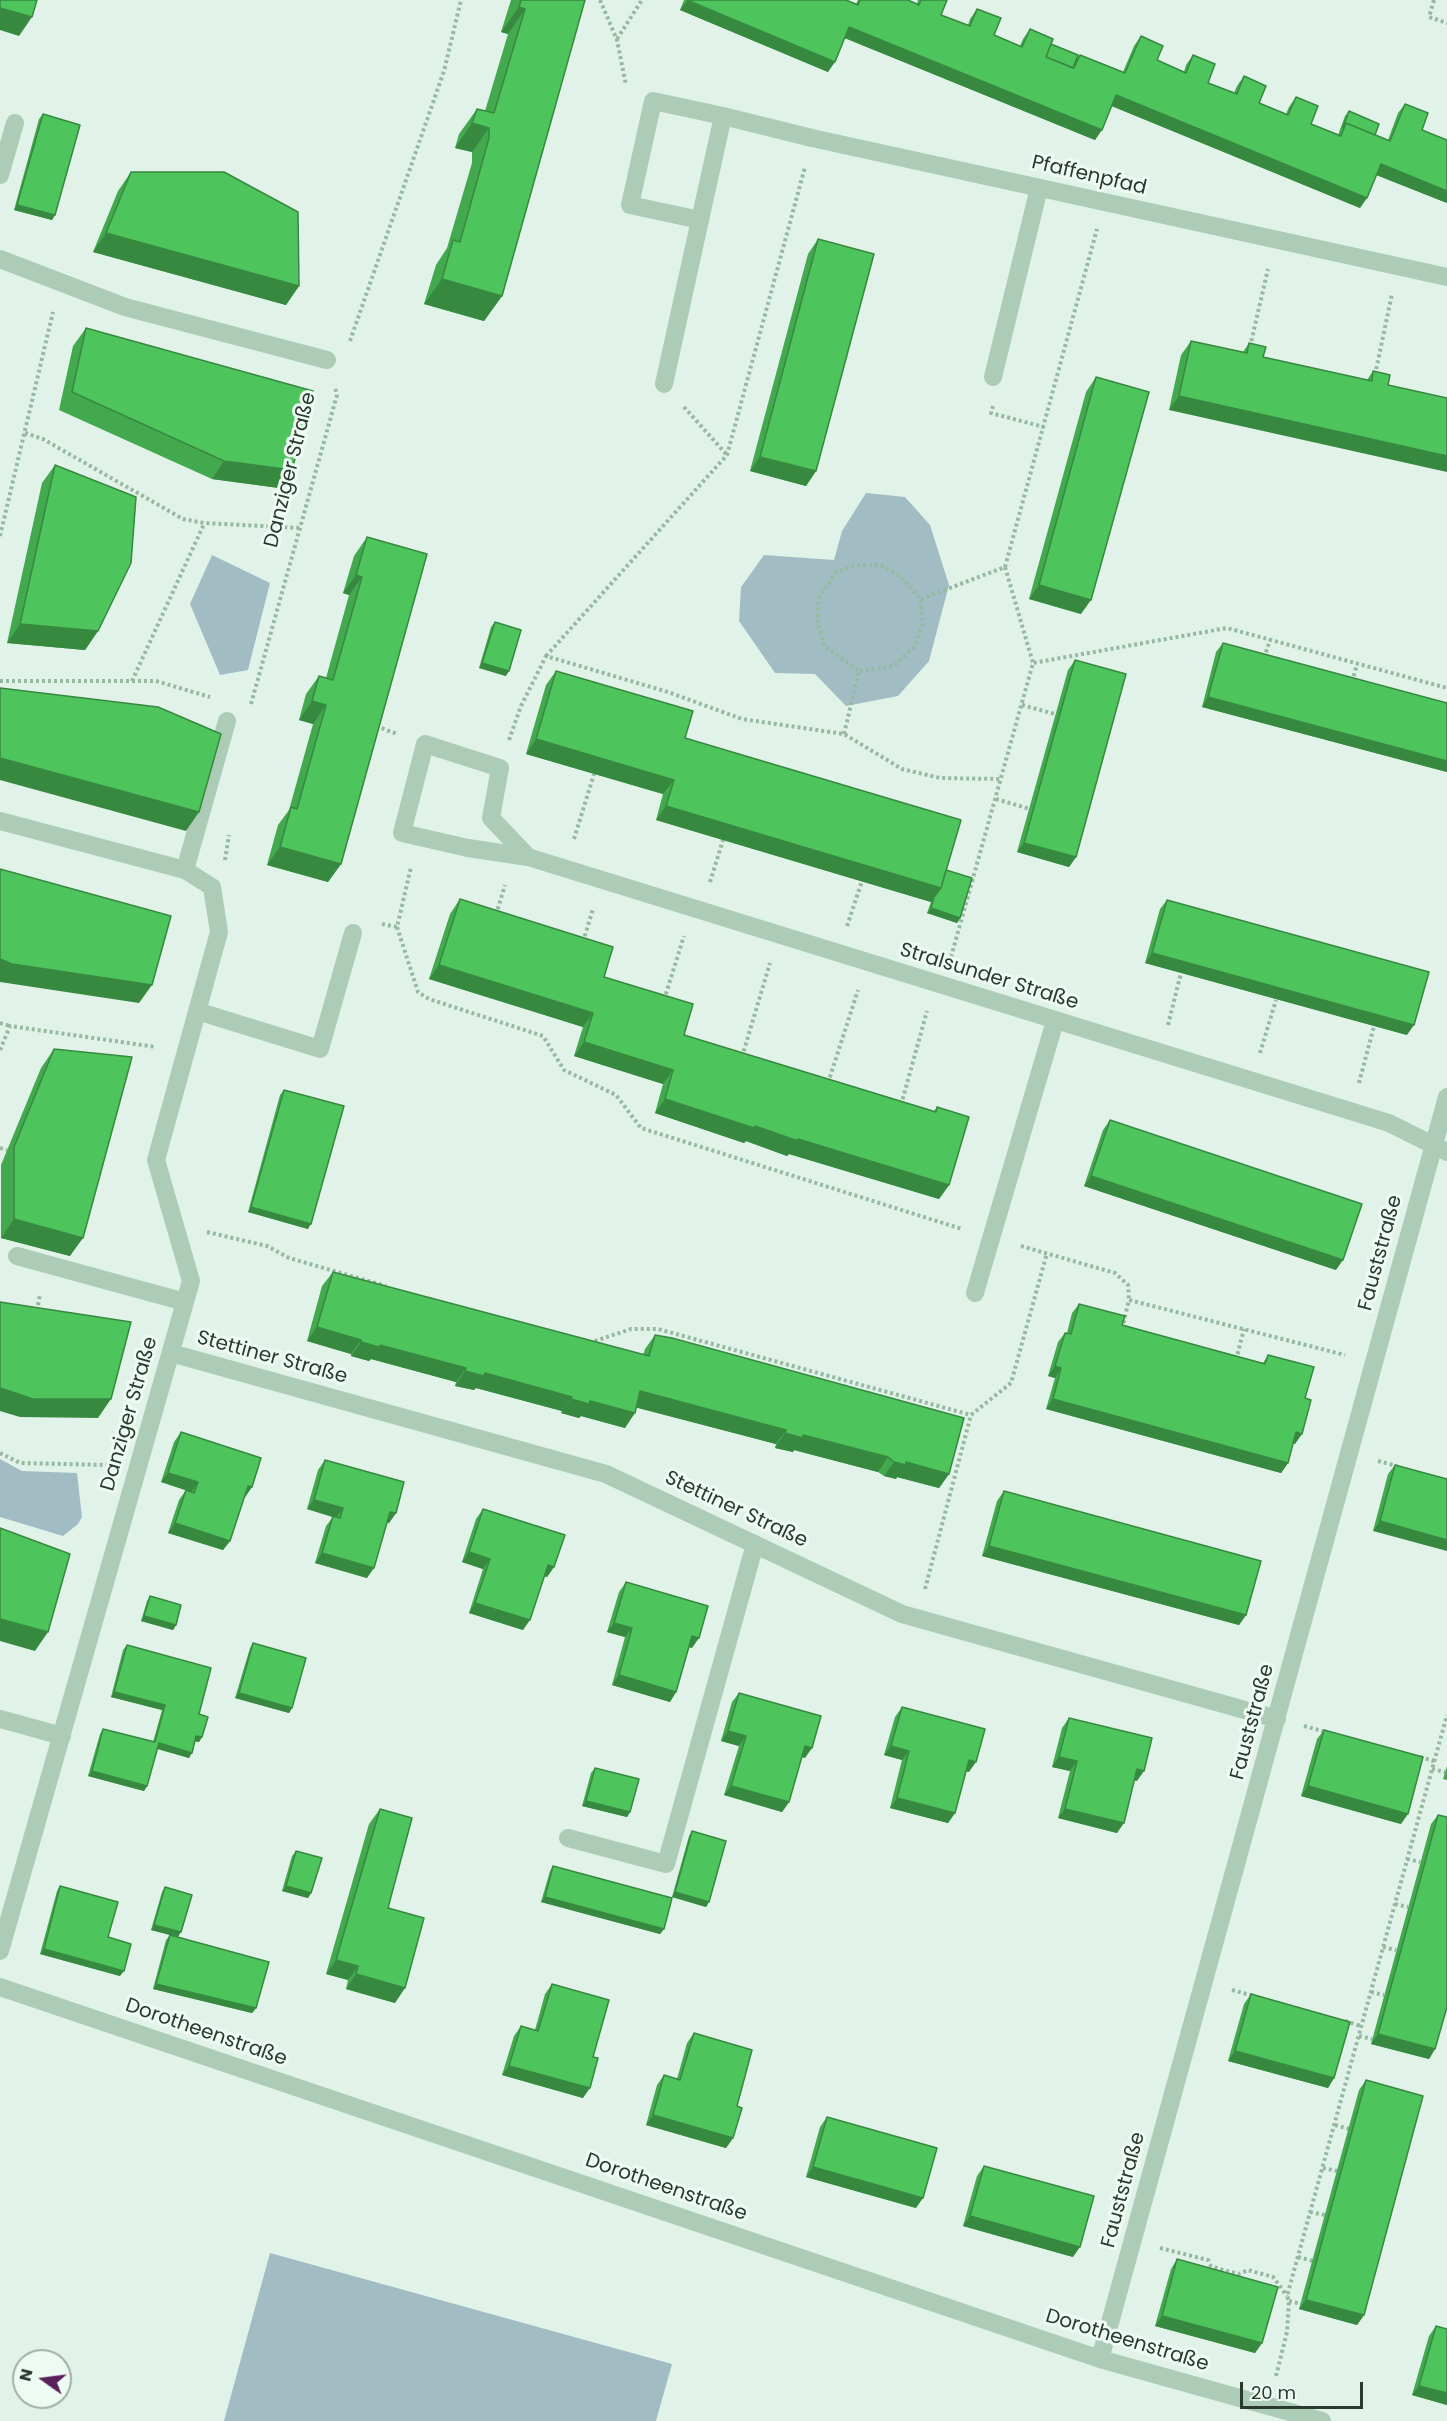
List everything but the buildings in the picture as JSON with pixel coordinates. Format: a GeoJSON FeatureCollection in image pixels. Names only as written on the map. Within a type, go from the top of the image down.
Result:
{"type":"FeatureCollection","features":[{"type":"Feature","properties":{"kind":"street","name":"Pfaffenpfad"},"geometry":{"type":"LineString","coordinates":[[700,220],[630,205],[652,101],[1104,203],[1447,277]]}},
{"type":"Feature","properties":{"kind":"street"},"geometry":{"type":"LineString","coordinates":[[664,384],[723,116]]}},
{"type":"Feature","properties":{"kind":"street"},"geometry":{"type":"LineString","coordinates":[[0,175],[15,123]]}},
{"type":"Feature","properties":{"kind":"street"},"geometry":{"type":"LineString","coordinates":[[993,377],[1039,188]]}},
{"type":"Feature","properties":{"kind":"street"},"geometry":{"type":"LineString","coordinates":[[0,259],[125,307],[327,360]]}},
{"type":"Feature","properties":{"kind":"street"},"geometry":{"type":"LineString","coordinates":[[185,870],[227,721]]}},
{"type":"Feature","properties":{"kind":"street"},"geometry":{"type":"LineString","coordinates":[[418,837],[402,833],[425,744],[500,768]]}},
{"type":"Feature","properties":{"kind":"street","name":"Stralsunder Straße"},"geometry":{"type":"LineString","coordinates":[[500,768],[491,818],[521,856]]}},
{"type":"Feature","properties":{"kind":"street"},"geometry":{"type":"LineString","coordinates":[[0,821],[185,870],[212,886]]}},
{"type":"Feature","properties":{"kind":"street","name":"Stralsunder Straße"},"geometry":{"type":"LineString","coordinates":[[418,837],[521,856],[565,868],[1389,1123],[1440,1149]]}},
{"type":"Feature","properties":{"kind":"street","name":"Danziger Straße"},"geometry":{"type":"LineString","coordinates":[[0,1952],[191,1281],[156,1160],[219,932],[212,886]]}},
{"type":"Feature","properties":{"kind":"street"},"geometry":{"type":"LineString","coordinates":[[197,1011],[320,1049],[353,933]]}},
{"type":"Feature","properties":{"kind":"street"},"geometry":{"type":"LineString","coordinates":[[975,1293],[1055,1021]]}},
{"type":"Feature","properties":{"kind":"street","name":"Fauststraße"},"geometry":{"type":"LineString","coordinates":[[1100,2359],[1375,1363],[1440,1149],[1447,1097]]}},
{"type":"Feature","properties":{"kind":"street"},"geometry":{"type":"LineString","coordinates":[[17,1256],[185,1302]]}},
{"type":"Feature","properties":{"kind":"street","name":"Stettiner Straße"},"geometry":{"type":"LineString","coordinates":[[171,1353],[606,1474],[902,1614],[1277,1719]]}},
{"type":"Feature","properties":{"kind":"street"},"geometry":{"type":"LineString","coordinates":[[568,1838],[666,1864],[755,1544]]}},
{"type":"Feature","properties":{"kind":"street"},"geometry":{"type":"LineString","coordinates":[[0,1719],[62,1736]]}},
{"type":"Feature","properties":{"kind":"street","name":"Dorotheenstraße"},"geometry":{"type":"LineString","coordinates":[[0,1987],[1100,2359],[1320,2421]]}},
{"type":"Feature","properties":{"kind":"path"},"geometry":{"type":"LineString","coordinates":[[327,360],[352,339],[444,71],[461,0]]}},
{"type":"Feature","properties":{"kind":"path"},"geometry":{"type":"LineString","coordinates":[[600,0],[617,40],[627,89]]}},
{"type":"Feature","properties":{"kind":"path"},"geometry":{"type":"LineString","coordinates":[[617,40],[642,0]]}},
{"type":"Feature","properties":{"kind":"path"},"geometry":{"type":"LineString","coordinates":[[1434,0],[1429,17],[1447,23]]}},
{"type":"Feature","properties":{"kind":"path"},"geometry":{"type":"LineString","coordinates":[[500,768],[521,706],[546,656],[727,455],[812,138]]}},
{"type":"Feature","properties":{"kind":"path"},"geometry":{"type":"LineString","coordinates":[[900,1106],[996,799],[1033,663],[1005,567],[1104,203]]}},
{"type":"Feature","properties":{"kind":"path"},"geometry":{"type":"LineString","coordinates":[[1250,348],[1274,240]]}},
{"type":"Feature","properties":{"kind":"path"},"geometry":{"type":"LineString","coordinates":[[1374,376],[1397,266]]}},
{"type":"Feature","properties":{"kind":"path"},"geometry":{"type":"LineString","coordinates":[[0,536],[60,282]]}},
{"type":"Feature","properties":{"kind":"path","name":"Danziger Straße"},"geometry":{"type":"LineString","coordinates":[[249,709],[337,395],[327,360]]}},
{"type":"Feature","properties":{"kind":"path"},"geometry":{"type":"LineString","coordinates":[[993,377],[998,386],[991,413],[1044,427]]}},
{"type":"Feature","properties":{"kind":"path"},"geometry":{"type":"LineString","coordinates":[[664,384],[727,455]]}},
{"type":"Feature","properties":{"kind":"path"},"geometry":{"type":"LineString","coordinates":[[25,433],[43,439],[183,519],[204,523],[300,528]]}},
{"type":"Feature","properties":{"kind":"path"},"geometry":{"type":"LineString","coordinates":[[132,681],[204,523]]}},
{"type":"Feature","properties":{"kind":"path"},"geometry":{"type":"LineString","coordinates":[[856,565],[881,565],[901,577],[921,598],[922,626],[914,647],[894,666],[859,671],[824,646],[817,619],[819,598],[836,572],[856,565]]}},
{"type":"Feature","properties":{"kind":"path"},"geometry":{"type":"LineString","coordinates":[[921,598],[1005,567]]}},
{"type":"Feature","properties":{"kind":"path"},"geometry":{"type":"LineString","coordinates":[[1033,663],[1227,628],[1447,688]]}},
{"type":"Feature","properties":{"kind":"path"},"geometry":{"type":"LineString","coordinates":[[1262,665],[1270,640]]}},
{"type":"Feature","properties":{"kind":"path"},"geometry":{"type":"LineString","coordinates":[[546,656],[668,692],[742,719],[844,734],[902,769],[940,778],[1001,778]]}},
{"type":"Feature","properties":{"kind":"path"},"geometry":{"type":"LineString","coordinates":[[1350,689],[1357,664]]}},
{"type":"Feature","properties":{"kind":"path"},"geometry":{"type":"LineString","coordinates":[[844,734],[859,671]]}},
{"type":"Feature","properties":{"kind":"path"},"geometry":{"type":"LineString","coordinates":[[0,681],[156,681],[218,700]]}},
{"type":"Feature","properties":{"kind":"path"},"geometry":{"type":"LineString","coordinates":[[1022,705],[1055,714]]}},
{"type":"Feature","properties":{"kind":"path"},"geometry":{"type":"LineString","coordinates":[[565,868],[594,774]]}},
{"type":"Feature","properties":{"kind":"path"},"geometry":{"type":"LineString","coordinates":[[996,799],[1030,809]]}},
{"type":"Feature","properties":{"kind":"path"},"geometry":{"type":"LineString","coordinates":[[212,886],[227,854],[229,833]]}},
{"type":"Feature","properties":{"kind":"path"},"geometry":{"type":"LineString","coordinates":[[418,837],[397,927],[418,992],[429,999],[543,1036],[564,1070],[616,1095],[641,1128],[991,1238],[1115,1273],[1128,1285],[1129,1300],[1120,1336]]}},
{"type":"Feature","properties":{"kind":"path"},"geometry":{"type":"LineString","coordinates":[[664,1002],[723,840]]}},
{"type":"Feature","properties":{"kind":"path"},"geometry":{"type":"LineString","coordinates":[[496,917],[521,856]]}},
{"type":"Feature","properties":{"kind":"path"},"geometry":{"type":"LineString","coordinates":[[583,944],[601,880]]}},
{"type":"Feature","properties":{"kind":"path"},"geometry":{"type":"LineString","coordinates":[[838,954],[862,881]]}},
{"type":"Feature","properties":{"kind":"path"},"geometry":{"type":"LineString","coordinates":[[353,933],[370,921],[397,927]]}},
{"type":"Feature","properties":{"kind":"path"},"geometry":{"type":"LineString","coordinates":[[741,1058],[778,935]]}},
{"type":"Feature","properties":{"kind":"path"},"geometry":{"type":"LineString","coordinates":[[827,1084],[867,963]]}},
{"type":"Feature","properties":{"kind":"path"},"geometry":{"type":"LineString","coordinates":[[1160,1053],[1181,973]]}},
{"type":"Feature","properties":{"kind":"path"},"geometry":{"type":"LineString","coordinates":[[1252,1081],[1276,1000]]}},
{"type":"Feature","properties":{"kind":"path"},"geometry":{"type":"LineString","coordinates":[[0,1023],[186,1052]]}},
{"type":"Feature","properties":{"kind":"path"},"geometry":{"type":"LineString","coordinates":[[0,1050],[10,1026]]}},
{"type":"Feature","properties":{"kind":"path"},"geometry":{"type":"LineString","coordinates":[[1352,1112],[1374,1026]]}},
{"type":"Feature","properties":{"kind":"path"},"geometry":{"type":"LineString","coordinates":[[0,1148],[7,1150]]}},
{"type":"Feature","properties":{"kind":"path"},"geometry":{"type":"LineString","coordinates":[[175,1224],[267,1246],[288,1258],[392,1288]]}},
{"type":"Feature","properties":{"kind":"path"},"geometry":{"type":"LineString","coordinates":[[917,1618],[971,1415],[1011,1383],[1047,1253]]}},
{"type":"Feature","properties":{"kind":"path"},"geometry":{"type":"LineString","coordinates":[[36,1316],[40,1294]]}},
{"type":"Feature","properties":{"kind":"path"},"geometry":{"type":"LineString","coordinates":[[1129,1300],[1375,1363]]}},
{"type":"Feature","properties":{"kind":"path"},"geometry":{"type":"LineString","coordinates":[[587,1343],[632,1329],[658,1329],[971,1415]]}},
{"type":"Feature","properties":{"kind":"path"},"geometry":{"type":"LineString","coordinates":[[1235,1367],[1244,1329]]}},
{"type":"Feature","properties":{"kind":"path"},"geometry":{"type":"LineString","coordinates":[[0,1453],[21,1463],[106,1465],[137,1471]]}},
{"type":"Feature","properties":{"kind":"path"},"geometry":{"type":"LineString","coordinates":[[1350,1453],[1407,1469]]}},
{"type":"Feature","properties":{"kind":"path"},"geometry":{"type":"LineString","coordinates":[[1268,2406],[1287,2332],[1288,2299],[1298,2257],[1447,1715]]}},
{"type":"Feature","properties":{"kind":"path"},"geometry":{"type":"LineString","coordinates":[[1277,1719],[1335,1734]]}},
{"type":"Feature","properties":{"kind":"path"},"geometry":{"type":"LineString","coordinates":[[1412,1755],[1434,1761]]}},
{"type":"Feature","properties":{"kind":"path"},"geometry":{"type":"LineString","coordinates":[[1432,1769],[1445,1772]]}},
{"type":"Feature","properties":{"kind":"path"},"geometry":{"type":"LineString","coordinates":[[1407,1859],[1420,1862]]}},
{"type":"Feature","properties":{"kind":"path"},"geometry":{"type":"LineString","coordinates":[[1395,1904],[1408,1907]]}},
{"type":"Feature","properties":{"kind":"path"},"geometry":{"type":"LineString","coordinates":[[1383,1947],[1396,1950]]}},
{"type":"Feature","properties":{"kind":"path"},"geometry":{"type":"LineString","coordinates":[[1205,1982],[1262,1998]]}},
{"type":"Feature","properties":{"kind":"path"},"geometry":{"type":"LineString","coordinates":[[1371,1992],[1384,1995]]}},
{"type":"Feature","properties":{"kind":"path"},"geometry":{"type":"LineString","coordinates":[[1340,2020],[1361,2026]]}},
{"type":"Feature","properties":{"kind":"path"},"geometry":{"type":"LineString","coordinates":[[1359,2036],[1372,2039]]}},
{"type":"Feature","properties":{"kind":"path"},"geometry":{"type":"LineString","coordinates":[[1335,2125],[1348,2129]]}},
{"type":"Feature","properties":{"kind":"path"},"geometry":{"type":"LineString","coordinates":[[1323,2168],[1337,2171]]}},
{"type":"Feature","properties":{"kind":"path"},"geometry":{"type":"LineString","coordinates":[[1310,2212],[1325,2216]]}},
{"type":"Feature","properties":{"kind":"path"},"geometry":{"type":"LineString","coordinates":[[1133,2241],[1208,2260],[1211,2266],[1223,2270],[1239,2274],[1248,2270],[1273,2277],[1288,2299],[1301,2304]]}},
{"type":"Feature","properties":{"kind":"path"},"geometry":{"type":"LineString","coordinates":[[1298,2257],[1313,2261]]}},
{"type":"Feature","properties":{"kind":"path"},"geometry":{"type":"LineString","coordinates":[[1222,2276],[1223,2270]]}},
{"type":"Feature","properties":{"kind":"shaded area"},"geometry":{"type":"Polygon","coordinates":[[[866,493],[905,497],[930,525],[949,585],[929,661],[898,696],[846,706],[815,674],[775,673],[739,621],[741,587],[764,555],[834,560],[842,531],[866,493]]]}},
{"type":"Feature","properties":{"kind":"shaded area"},"geometry":{"type":"Polygon","coordinates":[[[212,555],[270,583],[248,670],[220,675],[190,604],[212,555]]]}},
{"type":"Feature","properties":{"kind":"shaded area"},"geometry":{"type":"Polygon","coordinates":[[[0,1459],[22,1471],[77,1473],[82,1517],[78,1524],[63,1536],[0,1517],[0,1459]]]}},
{"type":"Feature","properties":{"kind":"shaded area"},"geometry":{"type":"Polygon","coordinates":[[[270,2253],[672,2364],[656,2421],[224,2421],[270,2253]]]}}]}
